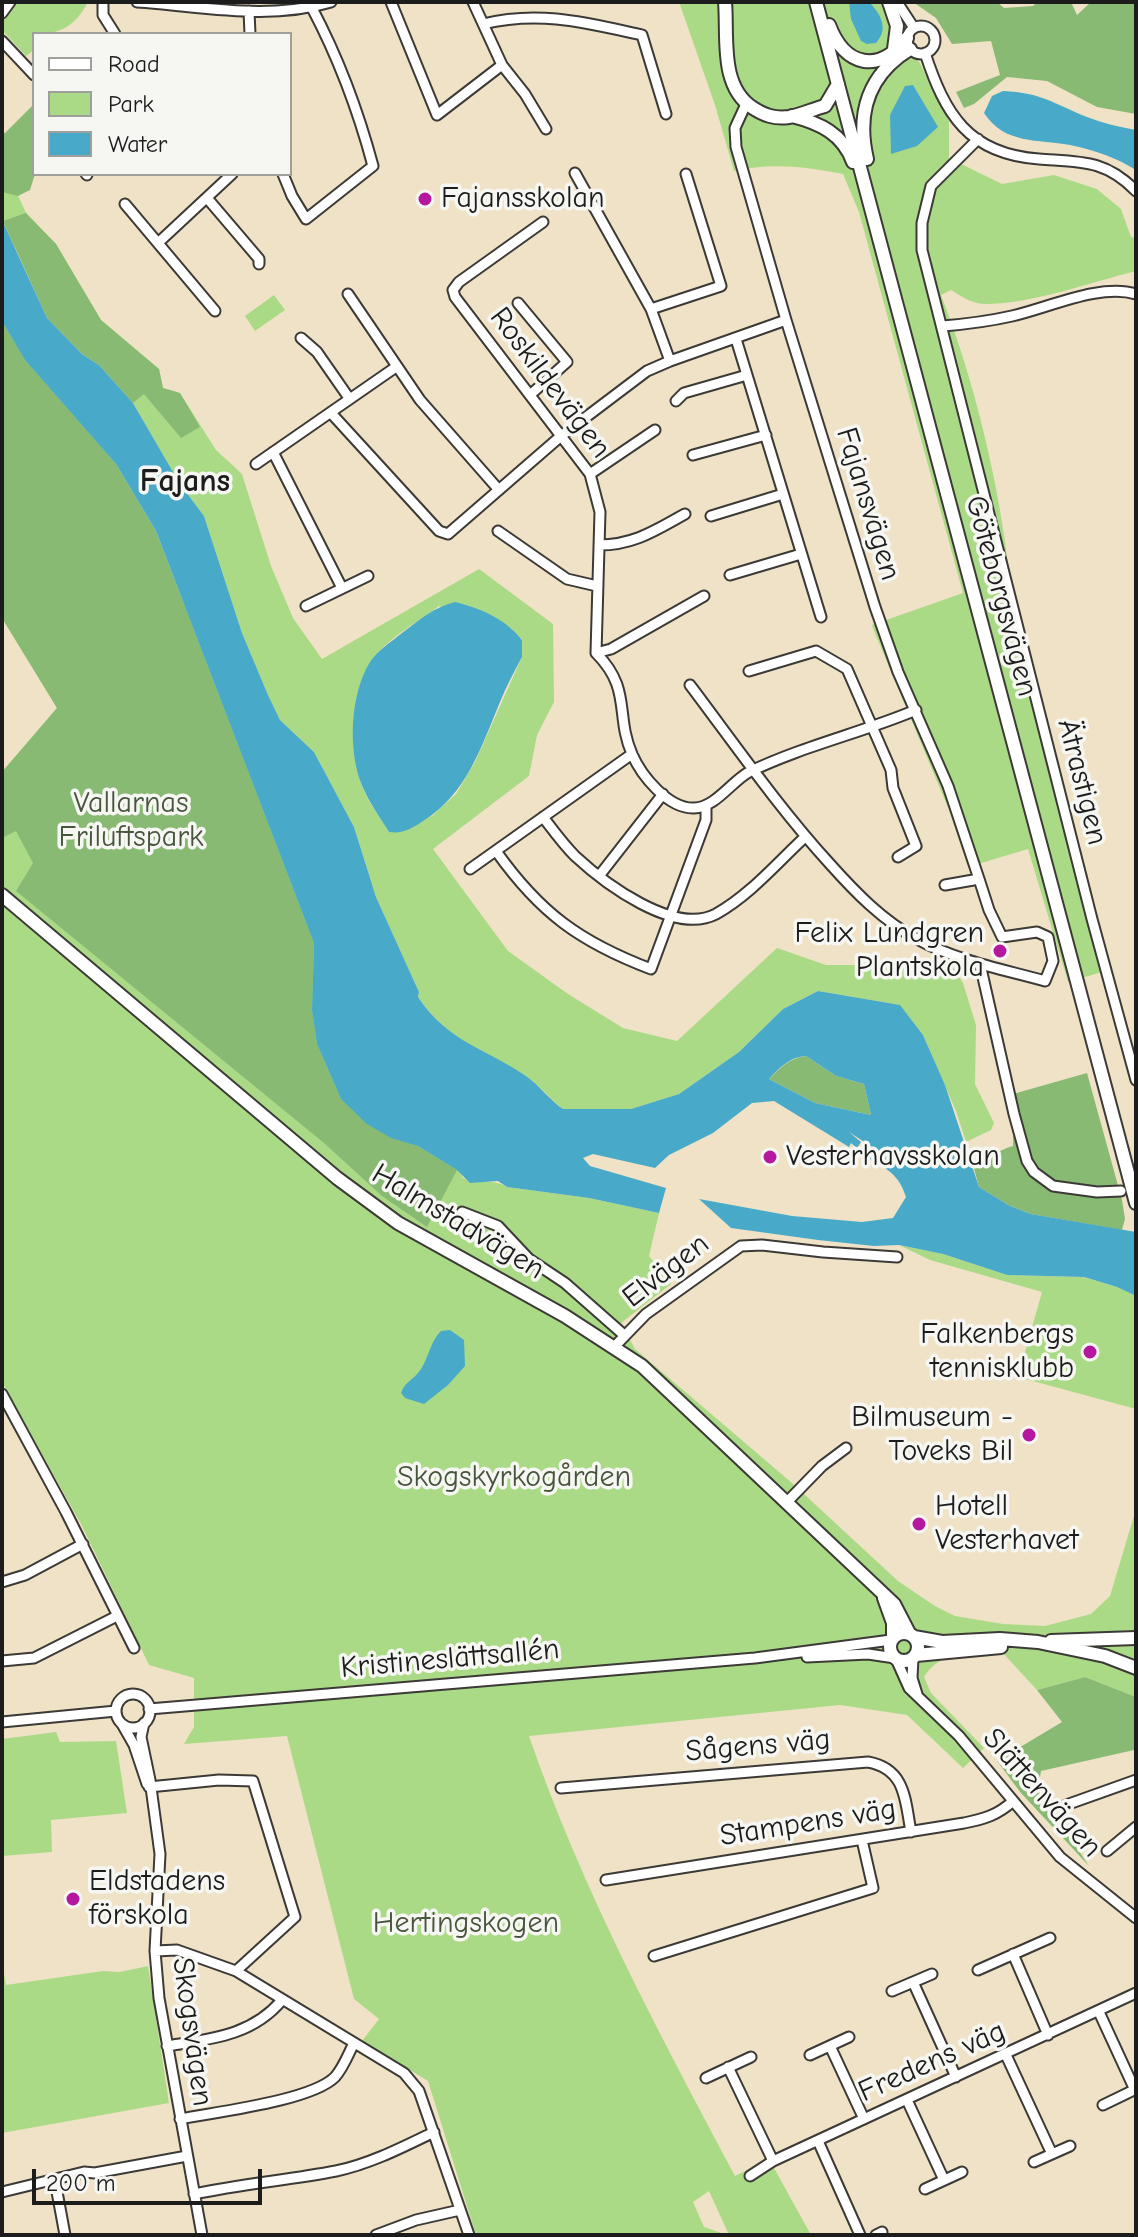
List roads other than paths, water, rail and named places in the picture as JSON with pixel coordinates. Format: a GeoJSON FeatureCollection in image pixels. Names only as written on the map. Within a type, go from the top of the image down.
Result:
{"type":"FeatureCollection","features":[{"type":"Feature","properties":{"kind":"main road"},"geometry":{"type":"LineString","coordinates":[[725,2],[729,73],[740,99],[746,104],[767,116],[792,116],[825,106],[838,84]]}},
{"type":"Feature","properties":{"kind":"main road","name":"Göteborgsvägen"},"geometry":{"type":"LineString","coordinates":[[816,2],[1136,1203]]}},
{"type":"Feature","properties":{"kind":"main road"},"geometry":{"type":"LineString","coordinates":[[822,2],[833,36],[849,56],[860,61],[872,61],[911,38]]}},
{"type":"Feature","properties":{"kind":"main road"},"geometry":{"type":"LineString","coordinates":[[889,2],[897,26],[894,49]]}},
{"type":"Feature","properties":{"kind":"main road"},"geometry":{"type":"LineString","coordinates":[[876,224],[880,209],[864,147],[866,107],[872,88],[885,67],[911,38]]}},
{"type":"Feature","properties":{"kind":"main road"},"geometry":{"type":"LineString","coordinates":[[792,116],[826,128],[842,140],[857,174],[880,260],[887,265]]}},
{"type":"Feature","properties":{"kind":"main road","name":"Halmstadvägen"},"geometry":{"type":"LineString","coordinates":[[2,895],[337,1178],[398,1223],[615,1346],[675,1396],[883,1595],[900,1612],[912,1635]]}},
{"type":"Feature","properties":{"kind":"main road"},"geometry":{"type":"LineString","coordinates":[[883,1595],[893,1623],[890,1650],[895,1659],[905,1662],[915,1656],[1038,1642],[1134,1636]]}},
{"type":"Feature","properties":{"kind":"main road"},"geometry":{"type":"LineString","coordinates":[[892,1639],[898,1634],[942,1642],[1000,1639],[1038,1642],[1105,1656],[1136,1668]]}},
{"type":"Feature","properties":{"kind":"main road"},"geometry":{"type":"LineString","coordinates":[[912,1635],[919,1645],[915,1656]]}},
{"type":"Feature","properties":{"kind":"street"},"geometry":{"type":"LineString","coordinates":[[2,13],[10,2]]}},
{"type":"Feature","properties":{"kind":"street"},"geometry":{"type":"LineString","coordinates":[[103,2],[103,15],[114,32]]}},
{"type":"Feature","properties":{"kind":"street"},"geometry":{"type":"LineString","coordinates":[[137,2],[249,11],[312,8],[331,2]]}},
{"type":"Feature","properties":{"kind":"street"},"geometry":{"type":"LineString","coordinates":[[391,2],[437,115],[502,65]]}},
{"type":"Feature","properties":{"kind":"street"},"geometry":{"type":"LineString","coordinates":[[473,2],[502,65],[525,94],[546,129]]}},
{"type":"Feature","properties":{"kind":"street"},"geometry":{"type":"LineString","coordinates":[[897,2],[911,38],[917,53],[925,53],[933,46],[934,36],[925,27],[911,38]]}},
{"type":"Feature","properties":{"kind":"street"},"geometry":{"type":"LineString","coordinates":[[284,176],[306,219],[373,166],[353,96],[339,60],[312,8]]}},
{"type":"Feature","properties":{"kind":"street"},"geometry":{"type":"LineString","coordinates":[[249,11],[250,32]]}},
{"type":"Feature","properties":{"kind":"street"},"geometry":{"type":"LineString","coordinates":[[483,24],[553,17],[642,35],[666,114]]}},
{"type":"Feature","properties":{"kind":"street"},"geometry":{"type":"LineString","coordinates":[[2,41],[32,73]]}},
{"type":"Feature","properties":{"kind":"street"},"geometry":{"type":"LineString","coordinates":[[925,53],[948,110],[978,139],[1017,155],[1091,163],[1114,172],[1136,191]]}},
{"type":"Feature","properties":{"kind":"street","name":"Fajansvägen"},"geometry":{"type":"LineString","coordinates":[[746,104],[735,128],[736,147],[786,320],[898,672],[954,800],[989,910],[1002,937],[1037,932],[1048,937],[1053,961],[1045,981],[980,964]]}},
{"type":"Feature","properties":{"kind":"street","name":"Ätrastigen"},"geometry":{"type":"LineString","coordinates":[[978,139],[931,186],[925,203],[922,250],[1092,919],[1136,1080]]}},
{"type":"Feature","properties":{"kind":"street"},"geometry":{"type":"LineString","coordinates":[[575,173],[651,309],[670,361]]}},
{"type":"Feature","properties":{"kind":"street"},"geometry":{"type":"LineString","coordinates":[[651,309],[721,286],[686,174]]}},
{"type":"Feature","properties":{"kind":"street"},"geometry":{"type":"LineString","coordinates":[[159,242],[230,176]]}},
{"type":"Feature","properties":{"kind":"street"},"geometry":{"type":"LineString","coordinates":[[207,198],[259,259],[259,264]]}},
{"type":"Feature","properties":{"kind":"street"},"geometry":{"type":"LineString","coordinates":[[125,204],[215,311]]}},
{"type":"Feature","properties":{"kind":"street","name":"Roskildevägen"},"geometry":{"type":"LineString","coordinates":[[543,222],[459,282],[453,290],[455,297],[590,474],[600,512],[596,653]]}},
{"type":"Feature","properties":{"kind":"street"},"geometry":{"type":"LineString","coordinates":[[943,326],[1013,316],[1098,293],[1136,294]]}},
{"type":"Feature","properties":{"kind":"street"},"geometry":{"type":"LineString","coordinates":[[348,294],[420,400],[499,490]]}},
{"type":"Feature","properties":{"kind":"street"},"geometry":{"type":"LineString","coordinates":[[518,303],[567,362],[530,395]]}},
{"type":"Feature","properties":{"kind":"street"},"geometry":{"type":"LineString","coordinates":[[331,413],[439,531],[448,534],[561,436],[631,382],[670,361],[786,320]]}},
{"type":"Feature","properties":{"kind":"street"},"geometry":{"type":"LineString","coordinates":[[301,338],[317,352],[349,398]]}},
{"type":"Feature","properties":{"kind":"street"},"geometry":{"type":"LineString","coordinates":[[736,339],[821,617]]}},
{"type":"Feature","properties":{"kind":"street"},"geometry":{"type":"LineString","coordinates":[[256,464],[396,367]]}},
{"type":"Feature","properties":{"kind":"street"},"geometry":{"type":"LineString","coordinates":[[676,401],[684,393],[747,375]]}},
{"type":"Feature","properties":{"kind":"street"},"geometry":{"type":"LineString","coordinates":[[590,474],[655,430]]}},
{"type":"Feature","properties":{"kind":"street"},"geometry":{"type":"LineString","coordinates":[[693,455],[766,435]]}},
{"type":"Feature","properties":{"kind":"street"},"geometry":{"type":"LineString","coordinates":[[273,452],[342,588]]}},
{"type":"Feature","properties":{"kind":"street"},"geometry":{"type":"LineString","coordinates":[[711,516],[783,494]]}},
{"type":"Feature","properties":{"kind":"street"},"geometry":{"type":"LineString","coordinates":[[599,545],[632,542],[685,514]]}},
{"type":"Feature","properties":{"kind":"street"},"geometry":{"type":"LineString","coordinates":[[498,531],[567,579],[597,586]]}},
{"type":"Feature","properties":{"kind":"street"},"geometry":{"type":"LineString","coordinates":[[730,575],[801,554]]}},
{"type":"Feature","properties":{"kind":"street"},"geometry":{"type":"LineString","coordinates":[[306,606],[368,576]]}},
{"type":"Feature","properties":{"kind":"street"},"geometry":{"type":"LineString","coordinates":[[596,653],[611,649],[704,596]]}},
{"type":"Feature","properties":{"kind":"street"},"geometry":{"type":"LineString","coordinates":[[749,671],[816,651],[847,669],[891,770],[893,788],[916,846],[898,857]]}},
{"type":"Feature","properties":{"kind":"street"},"geometry":{"type":"LineString","coordinates":[[596,653],[605,661],[618,684],[632,754],[663,794],[687,807],[706,806],[754,770],[796,751],[874,727],[916,710]]}},
{"type":"Feature","properties":{"kind":"street"},"geometry":{"type":"LineString","coordinates":[[690,685],[773,800],[862,898],[905,932],[952,955],[980,964],[1014,1114],[1027,1161],[1034,1172],[1053,1186],[1097,1192],[1121,1191]]}},
{"type":"Feature","properties":{"kind":"street"},"geometry":{"type":"LineString","coordinates":[[470,869],[632,754]]}},
{"type":"Feature","properties":{"kind":"street"},"geometry":{"type":"LineString","coordinates":[[599,876],[663,794]]}},
{"type":"Feature","properties":{"kind":"street"},"geometry":{"type":"LineString","coordinates":[[496,851],[529,893],[582,937],[608,953],[651,969],[706,820],[706,806]]}},
{"type":"Feature","properties":{"kind":"street"},"geometry":{"type":"LineString","coordinates":[[543,817],[564,845],[627,896],[671,915],[697,919],[714,915],[744,895],[805,837]]}},
{"type":"Feature","properties":{"kind":"street"},"geometry":{"type":"LineString","coordinates":[[945,885],[979,879]]}},
{"type":"Feature","properties":{"kind":"street"},"geometry":{"type":"LineString","coordinates":[[462,1212],[498,1226],[529,1259],[565,1283],[624,1335]]}},
{"type":"Feature","properties":{"kind":"street","name":"Elvägen"},"geometry":{"type":"LineString","coordinates":[[615,1346],[676,1291],[741,1246],[752,1244],[897,1257]]}},
{"type":"Feature","properties":{"kind":"street"},"geometry":{"type":"LineString","coordinates":[[2,1394],[83,1544],[134,1648]]}},
{"type":"Feature","properties":{"kind":"street"},"geometry":{"type":"LineString","coordinates":[[787,1502],[822,1466],[846,1448]]}},
{"type":"Feature","properties":{"kind":"street"},"geometry":{"type":"LineString","coordinates":[[2,1582],[25,1575],[83,1544]]}},
{"type":"Feature","properties":{"kind":"street"},"geometry":{"type":"LineString","coordinates":[[2,1661],[34,1658],[117,1616]]}},
{"type":"Feature","properties":{"kind":"street","name":"Kristineslättsallén"},"geometry":{"type":"LineString","coordinates":[[755,1658],[892,1639]]}},
{"type":"Feature","properties":{"kind":"street","name":"Kristineslättsallén"},"geometry":{"type":"LineString","coordinates":[[149,1709],[755,1658],[868,1654],[895,1659]]}},
{"type":"Feature","properties":{"kind":"street"},"geometry":{"type":"LineString","coordinates":[[915,1656],[912,1678],[917,1694]]}},
{"type":"Feature","properties":{"kind":"street","name":"Slättenvägen"},"geometry":{"type":"LineString","coordinates":[[895,1659],[903,1679],[959,1736],[1060,1857],[1136,1918]]}},
{"type":"Feature","properties":{"kind":"street"},"geometry":{"type":"LineString","coordinates":[[132,1694],[144,1698],[149,1709],[144,1723],[132,1727],[121,1723],[116,1711],[120,1700],[132,1694]]}},
{"type":"Feature","properties":{"kind":"street"},"geometry":{"type":"LineString","coordinates":[[2,1722],[116,1711]]}},
{"type":"Feature","properties":{"kind":"street","name":"Skogsvägen"},"geometry":{"type":"LineString","coordinates":[[121,1723],[134,1745],[143,1778],[149,1787]]}},
{"type":"Feature","properties":{"kind":"street","name":"Skogsvägen"},"geometry":{"type":"LineString","coordinates":[[144,1723],[141,1737],[160,1854],[155,1951],[159,1998],[202,2235]]}},
{"type":"Feature","properties":{"kind":"street","name":"Sågens väg"},"geometry":{"type":"LineString","coordinates":[[561,1788],[868,1762],[890,1770],[900,1780],[911,1832]]}},
{"type":"Feature","properties":{"kind":"street"},"geometry":{"type":"LineString","coordinates":[[149,1787],[219,1780],[253,1781],[295,1917],[236,1971]]}},
{"type":"Feature","properties":{"kind":"street"},"geometry":{"type":"LineString","coordinates":[[1066,1805],[1136,1780]]}},
{"type":"Feature","properties":{"kind":"street","name":"Stampens väg"},"geometry":{"type":"LineString","coordinates":[[606,1880],[986,1819],[1013,1801]]}},
{"type":"Feature","properties":{"kind":"street"},"geometry":{"type":"LineString","coordinates":[[1107,1851],[1136,1827]]}},
{"type":"Feature","properties":{"kind":"street"},"geometry":{"type":"LineString","coordinates":[[654,1956],[873,1888],[862,1840]]}},
{"type":"Feature","properties":{"kind":"street"},"geometry":{"type":"LineString","coordinates":[[978,1970],[1050,1938]]}},
{"type":"Feature","properties":{"kind":"street"},"geometry":{"type":"LineString","coordinates":[[155,1951],[177,1950],[236,1971],[397,2069],[416,2087],[469,2235]]}},
{"type":"Feature","properties":{"kind":"street"},"geometry":{"type":"LineString","coordinates":[[1013,1954],[1048,2035]]}},
{"type":"Feature","properties":{"kind":"street"},"geometry":{"type":"LineString","coordinates":[[892,1991],[932,1974]]}},
{"type":"Feature","properties":{"kind":"street"},"geometry":{"type":"LineString","coordinates":[[913,1982],[956,2077]]}},
{"type":"Feature","properties":{"kind":"street","name":"Fredens väg"},"geometry":{"type":"LineString","coordinates":[[750,2176],[773,2161],[1136,1993]]}},
{"type":"Feature","properties":{"kind":"street"},"geometry":{"type":"LineString","coordinates":[[167,2046],[253,2026],[270,2014],[282,2000]]}},
{"type":"Feature","properties":{"kind":"street"},"geometry":{"type":"LineString","coordinates":[[1099,2012],[1135,2090],[1103,2105]]}},
{"type":"Feature","properties":{"kind":"street"},"geometry":{"type":"LineString","coordinates":[[810,2055],[849,2037]]}},
{"type":"Feature","properties":{"kind":"street"},"geometry":{"type":"LineString","coordinates":[[180,2119],[312,2090],[333,2079],[353,2045]]}},
{"type":"Feature","properties":{"kind":"street"},"geometry":{"type":"LineString","coordinates":[[830,2046],[864,2119]]}},
{"type":"Feature","properties":{"kind":"street"},"geometry":{"type":"LineString","coordinates":[[1006,2055],[1052,2154]]}},
{"type":"Feature","properties":{"kind":"street"},"geometry":{"type":"LineString","coordinates":[[706,2078],[751,2057]]}},
{"type":"Feature","properties":{"kind":"street"},"geometry":{"type":"LineString","coordinates":[[728,2067],[773,2161]]}},
{"type":"Feature","properties":{"kind":"street"},"geometry":{"type":"LineString","coordinates":[[907,2100],[944,2180]]}},
{"type":"Feature","properties":{"kind":"street"},"geometry":{"type":"LineString","coordinates":[[194,2194],[337,2171],[434,2132]]}},
{"type":"Feature","properties":{"kind":"street"},"geometry":{"type":"LineString","coordinates":[[818,2141],[860,2235]]}},
{"type":"Feature","properties":{"kind":"street"},"geometry":{"type":"LineString","coordinates":[[1034,2162],[1070,2146]]}},
{"type":"Feature","properties":{"kind":"street"},"geometry":{"type":"LineString","coordinates":[[2,2192],[84,2172],[95,2173],[187,2156]]}},
{"type":"Feature","properties":{"kind":"street"},"geometry":{"type":"LineString","coordinates":[[925,2189],[962,2172]]}},
{"type":"Feature","properties":{"kind":"street"},"geometry":{"type":"LineString","coordinates":[[55,2181],[65,2235]]}},
{"type":"Feature","properties":{"kind":"street"},"geometry":{"type":"LineString","coordinates":[[376,2235],[416,2220],[460,2210]]}},
{"type":"Feature","properties":{"kind":"water"},"geometry":{"type":"Polygon","coordinates":[[[849,2],[869,2],[877,12],[883,27],[876,43],[861,41],[851,19],[849,2]]]}},
{"type":"Feature","properties":{"kind":"water"},"geometry":{"type":"Polygon","coordinates":[[[913,85],[938,127],[917,146],[891,154],[890,115],[905,86],[913,85]]]}},
{"type":"Feature","properties":{"kind":"water"},"geometry":{"type":"Polygon","coordinates":[[[1003,91],[1038,96],[1093,119],[1136,130],[1136,170],[1087,149],[1023,139],[1002,131],[984,113],[992,96],[1003,91]]]}},
{"type":"Feature","properties":{"kind":"water"},"geometry":{"type":"Polygon","coordinates":[[[2,220],[47,318],[82,354],[99,365],[133,403],[180,484],[204,516],[242,633],[268,695],[280,720],[314,752],[354,827],[376,897],[419,992],[418,997],[442,1025],[526,1076],[563,1109],[631,1109],[679,1094],[739,1052],[783,1009],[818,991],[900,1005],[923,1035],[945,1085],[979,1187],[1010,1206],[1031,1214],[1136,1232],[1136,1296],[1084,1277],[1007,1275],[943,1254],[899,1245],[874,1246],[731,1228],[699,1199],[792,1216],[862,1222],[893,1218],[906,1197],[896,1177],[866,1157],[872,1147],[849,1132],[861,1142],[857,1148],[851,1143],[849,1147],[774,1101],[752,1103],[713,1133],[669,1155],[655,1168],[593,1154],[583,1158],[590,1166],[666,1188],[659,1213],[589,1198],[507,1187],[498,1181],[470,1183],[457,1170],[418,1146],[391,1138],[367,1124],[341,1099],[317,1044],[312,1010],[314,943],[156,531],[116,464],[25,360],[2,321],[2,220]],[[806,1056],[790,1061],[769,1079],[815,1103],[871,1115],[864,1084],[836,1076],[806,1056]]]}},
{"type":"Feature","properties":{"kind":"water"},"geometry":{"type":"Polygon","coordinates":[[[455,602],[483,611],[508,626],[522,640],[522,657],[462,783],[438,810],[423,821],[407,830],[389,832],[367,796],[357,769],[353,722],[358,690],[370,662],[381,650],[427,614],[455,602]]]}},
{"type":"Feature","properties":{"kind":"water"},"geometry":{"type":"Polygon","coordinates":[[[450,1330],[464,1340],[465,1366],[424,1404],[405,1398],[401,1393],[403,1389],[421,1369],[437,1336],[441,1331],[450,1330]]]}},
{"type":"Feature","properties":{"kind":"place","name":"Fajansskolan"},"geometry":{"type":"Point","coordinates":[425,199]}},
{"type":"Feature","properties":{"kind":"place","name":"Felix Lundgren Plantskola"},"geometry":{"type":"Point","coordinates":[1000,951]}},
{"type":"Feature","properties":{"kind":"place","name":"Vesterhavsskolan"},"geometry":{"type":"Point","coordinates":[770,1157]}},
{"type":"Feature","properties":{"kind":"place","name":"Falkenbergs tennisklubb"},"geometry":{"type":"Point","coordinates":[1090,1352]}},
{"type":"Feature","properties":{"kind":"place","name":"Bilmuseum - Toveks Bil"},"geometry":{"type":"Point","coordinates":[1029,1435]}},
{"type":"Feature","properties":{"kind":"place","name":"Hotell Vesterhavet"},"geometry":{"type":"Point","coordinates":[919,1524]}},
{"type":"Feature","properties":{"kind":"place","name":"Eldstadens förskola"},"geometry":{"type":"Point","coordinates":[73,1899]}},
{"type":"Feature","properties":{"kind":"district","name":"Fajans"},"geometry":{"type":"Point","coordinates":[185,482]}},
{"type":"Feature","properties":{"kind":"park label","name":"Vallarnas Friluftspark"},"geometry":{"type":"Point","coordinates":[131,821]}},
{"type":"Feature","properties":{"kind":"park label","name":"Skogskyrkogården"},"geometry":{"type":"Point","coordinates":[514,1478]}},
{"type":"Feature","properties":{"kind":"park label","name":"Hertingskogen"},"geometry":{"type":"Point","coordinates":[466,1924]}}]}
